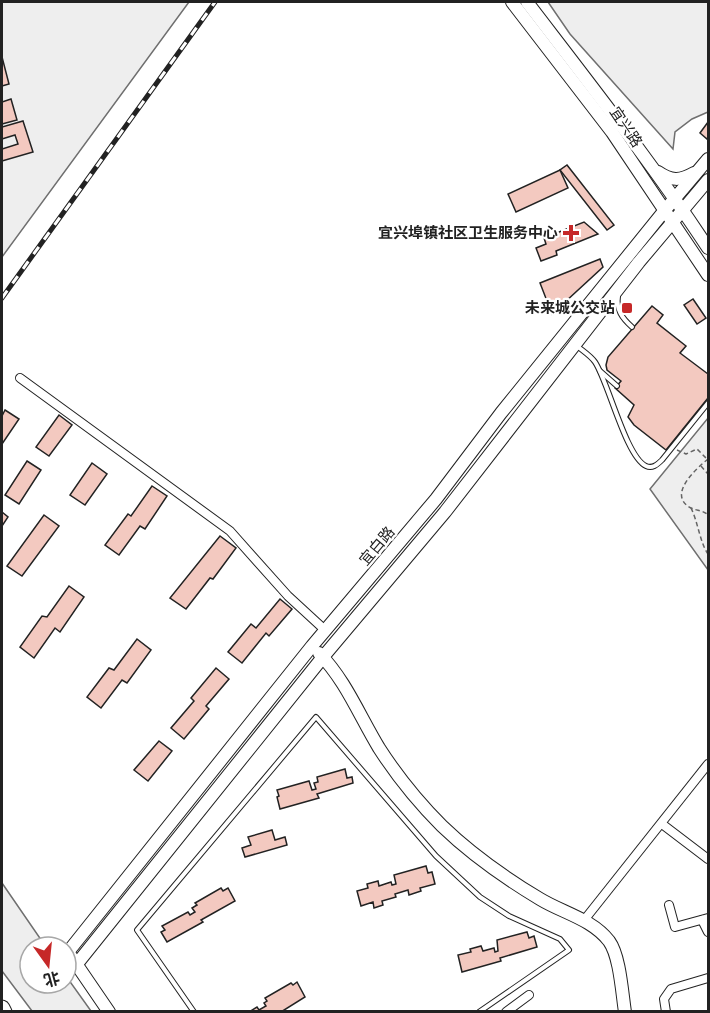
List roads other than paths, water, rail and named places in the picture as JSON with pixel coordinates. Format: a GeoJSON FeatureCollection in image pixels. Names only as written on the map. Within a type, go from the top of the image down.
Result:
{"type":"FeatureCollection","features":[{"type":"Feature","properties":{"kind":"street","name":"宜兴路"},"geometry":{"type":"LineString","coordinates":[[512,2],[592,104],[708,275]]}},
{"type":"Feature","properties":{"kind":"street","name":"宜兴路"},"geometry":{"type":"LineString","coordinates":[[526,2],[602,98],[652,167],[678,195],[708,248]]}},
{"type":"Feature","properties":{"kind":"street","name":"宜白路"},"geometry":{"type":"LineString","coordinates":[[78,939],[312,646],[436,499],[501,413],[664,210],[708,159]]}},
{"type":"Feature","properties":{"kind":"street"},"geometry":{"type":"LineString","coordinates":[[652,167],[673,180],[685,178],[700,169]]}},
{"type":"Feature","properties":{"kind":"street"},"geometry":{"type":"LineString","coordinates":[[642,177],[660,192],[678,195],[708,180]]}},
{"type":"Feature","properties":{"kind":"street"},"geometry":{"type":"LineString","coordinates":[[78,963],[323,657],[445,512],[622,284],[686,211],[708,180]]}},
{"type":"Feature","properties":{"kind":"street"},"geometry":{"type":"LineString","coordinates":[[686,211],[689,235],[695,253]]}},
{"type":"Feature","properties":{"kind":"street"},"geometry":{"type":"LineString","coordinates":[[20,378],[230,531],[288,596],[326,631]]}},
{"type":"Feature","properties":{"kind":"street"},"geometry":{"type":"LineString","coordinates":[[312,646],[342,680],[379,748],[399,777],[442,825],[485,863],[541,899],[585,920],[611,943],[619,971],[625,1011]]}},
{"type":"Feature","properties":{"kind":"street"},"geometry":{"type":"LineString","coordinates":[[585,920],[708,764]]}},
{"type":"Feature","properties":{"kind":"street"},"geometry":{"type":"LineString","coordinates":[[662,824],[708,859]]}},
{"type":"Feature","properties":{"kind":"street"},"geometry":{"type":"LineString","coordinates":[[669,905],[675,927],[705,919],[708,932]]}},
{"type":"Feature","properties":{"kind":"street"},"geometry":{"type":"LineString","coordinates":[[78,968],[109,1011]]}},
{"type":"Feature","properties":{"kind":"street"},"geometry":{"type":"LineString","coordinates":[[666,1011],[664,999],[671,989],[708,978]]}},
{"type":"Feature","properties":{"kind":"street"},"geometry":{"type":"LineString","coordinates":[[506,1011],[529,995]]}},
{"type":"Feature","properties":{"kind":"lane"},"geometry":{"type":"LineString","coordinates":[[622,284],[618,309],[624,320],[632,327]]}},
{"type":"Feature","properties":{"kind":"lane"},"geometry":{"type":"LineString","coordinates":[[575,344],[595,361],[620,424],[641,463],[647,467],[657,465],[708,403]]}},
{"type":"Feature","properties":{"kind":"lane"},"geometry":{"type":"LineString","coordinates":[[598,368],[617,386]]}},
{"type":"Feature","properties":{"kind":"lane"},"geometry":{"type":"LineString","coordinates":[[194,1011],[137,930],[316,717],[436,856],[473,891],[509,916],[560,939],[569,950],[478,1011]]}},
{"type":"Feature","properties":{"kind":"railway"},"geometry":{"type":"LineString","coordinates":[[2,298],[215,2]]}},
{"type":"Feature","properties":{"kind":"place","name":"宜兴埠镇社区卫生服务中心"},"geometry":{"type":"Point","coordinates":[571,233]}},
{"type":"Feature","properties":{"kind":"place","name":"未来城公交站"},"geometry":{"type":"Point","coordinates":[627,308]}}]}
